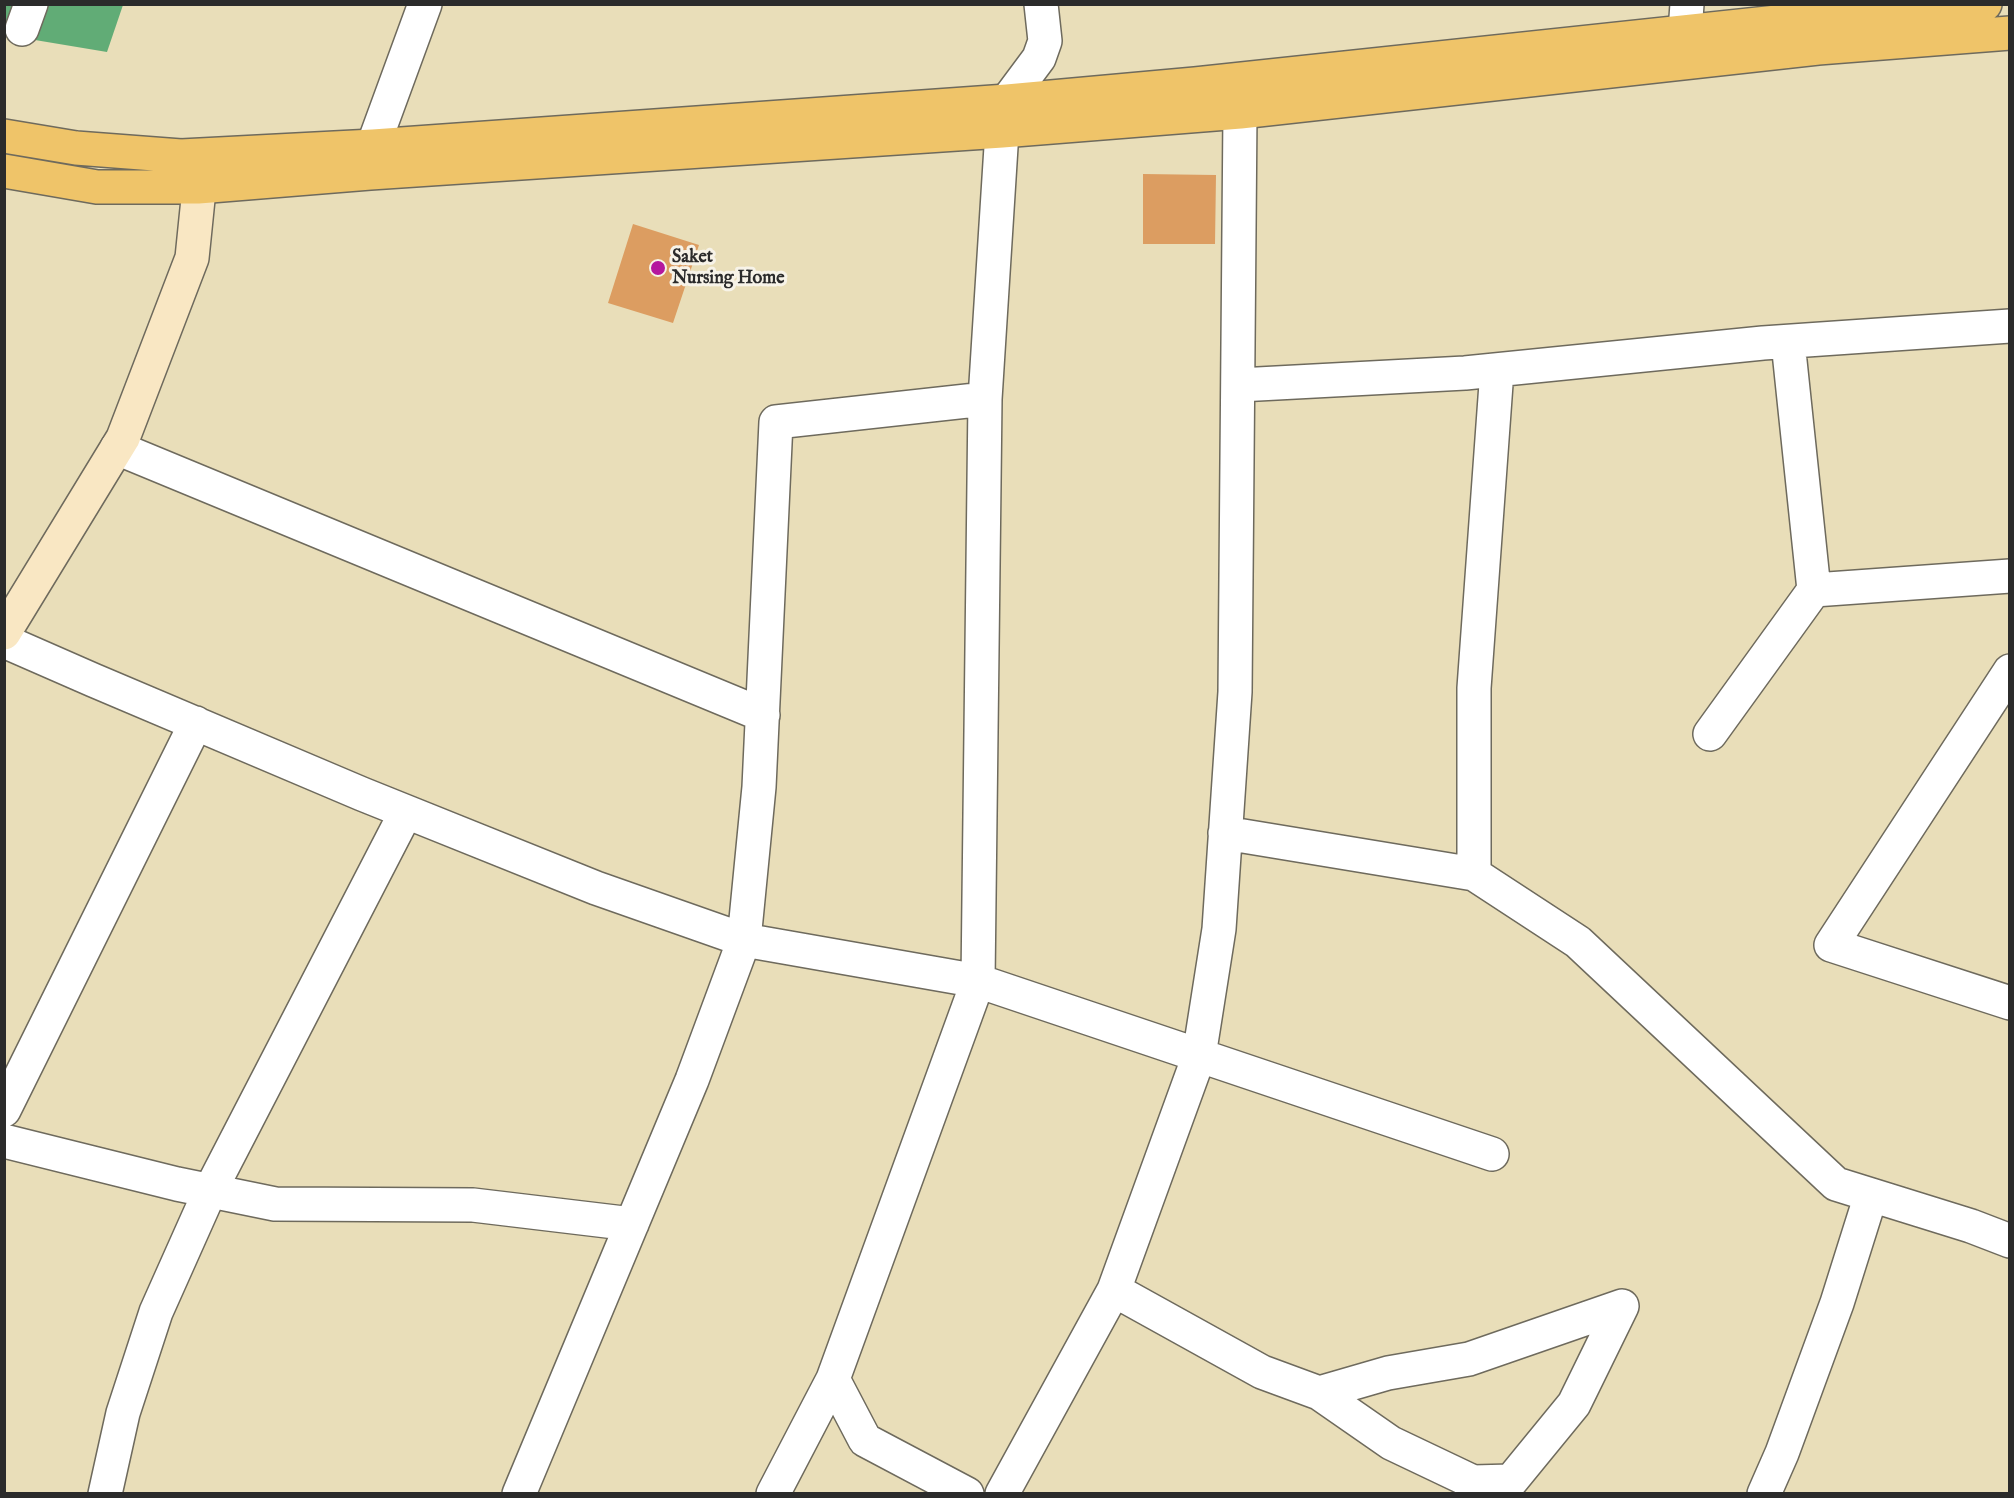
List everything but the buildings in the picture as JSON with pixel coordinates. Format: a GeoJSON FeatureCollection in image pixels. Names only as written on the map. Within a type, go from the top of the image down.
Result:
{"type":"FeatureCollection","features":[{"type":"Feature","properties":{"kind":"main road"},"geometry":{"type":"LineString","coordinates":[[4,136],[76,148],[181,156],[200,171],[370,172],[1005,116],[1195,84],[1686,18],[1985,4]]}},
{"type":"Feature","properties":{"kind":"main road"},"geometry":{"type":"LineString","coordinates":[[4,171],[97,187],[373,146],[1005,116],[1240,112],[1818,48],[2010,33]]}},
{"type":"Feature","properties":{"kind":"street"},"geometry":{"type":"LineString","coordinates":[[373,146],[425,4]]}},
{"type":"Feature","properties":{"kind":"street"},"geometry":{"type":"LineString","coordinates":[[772,1494],[833,1378],[978,981],[985,399],[1005,116],[1039,58],[1045,41],[1041,4]]}},
{"type":"Feature","properties":{"kind":"street"},"geometry":{"type":"LineString","coordinates":[[1818,48],[1826,11]]}},
{"type":"Feature","properties":{"kind":"street"},"geometry":{"type":"LineString","coordinates":[[1002,1494],[1114,1290],[1199,1056],[1219,929],[1235,692],[1240,112]]}},
{"type":"Feature","properties":{"kind":"street"},"geometry":{"type":"LineString","coordinates":[[4,633],[123,438],[192,258],[200,171]]}},
{"type":"Feature","properties":{"kind":"street"},"geometry":{"type":"LineString","coordinates":[[1239,385],[1497,370],[1788,342],[2010,326]]}},
{"type":"Feature","properties":{"kind":"street"},"geometry":{"type":"LineString","coordinates":[[1710,734],[1814,590],[1788,342]]}},
{"type":"Feature","properties":{"kind":"street"},"geometry":{"type":"LineString","coordinates":[[1474,874],[1474,688],[1497,370]]}},
{"type":"Feature","properties":{"kind":"street"},"geometry":{"type":"LineString","coordinates":[[519,1494],[692,1080],[744,940],[759,787],[776,422],[985,399]]}},
{"type":"Feature","properties":{"kind":"street"},"geometry":{"type":"LineString","coordinates":[[117,448],[763,715]]}},
{"type":"Feature","properties":{"kind":"street"},"geometry":{"type":"LineString","coordinates":[[1814,590],[2010,576]]}},
{"type":"Feature","properties":{"kind":"street"},"geometry":{"type":"LineString","coordinates":[[4,641],[406,812],[596,888],[744,940],[978,981],[1492,1154]]}},
{"type":"Feature","properties":{"kind":"street"},"geometry":{"type":"LineString","coordinates":[[2010,670],[1831,945],[2010,1003]]}},
{"type":"Feature","properties":{"kind":"street"},"geometry":{"type":"LineString","coordinates":[[4,1110],[196,723]]}},
{"type":"Feature","properties":{"kind":"street"},"geometry":{"type":"LineString","coordinates":[[105,1494],[123,1413],[156,1312],[210,1191],[406,812]]}},
{"type":"Feature","properties":{"kind":"street"},"geometry":{"type":"LineString","coordinates":[[1225,832],[1474,874],[1578,942],[1836,1184],[1971,1226],[2010,1241]]}},
{"type":"Feature","properties":{"kind":"street"},"geometry":{"type":"LineString","coordinates":[[4,1141],[177,1184],[275,1204],[473,1205],[632,1224]]}},
{"type":"Feature","properties":{"kind":"street"},"geometry":{"type":"LineString","coordinates":[[1764,1494],[1782,1453],[1837,1303],[1871,1195]]}},
{"type":"Feature","properties":{"kind":"street"},"geometry":{"type":"LineString","coordinates":[[1114,1290],[1262,1372],[1319,1393],[1391,1443],[1473,1482],[1511,1481],[1574,1404],[1622,1306],[1469,1359],[1388,1373],[1319,1393]]}},
{"type":"Feature","properties":{"kind":"street"},"geometry":{"type":"LineString","coordinates":[[833,1378],[865,1440],[967,1494]]}},
{"type":"Feature","properties":{"kind":"green space"},"geometry":{"type":"Polygon","coordinates":[[[4,5],[123,5],[107,52],[5,35],[4,5]]]}},
{"type":"Feature","properties":{"kind":"place","name":"Saket Nursing Home"},"geometry":{"type":"Point","coordinates":[658,268]}}]}
